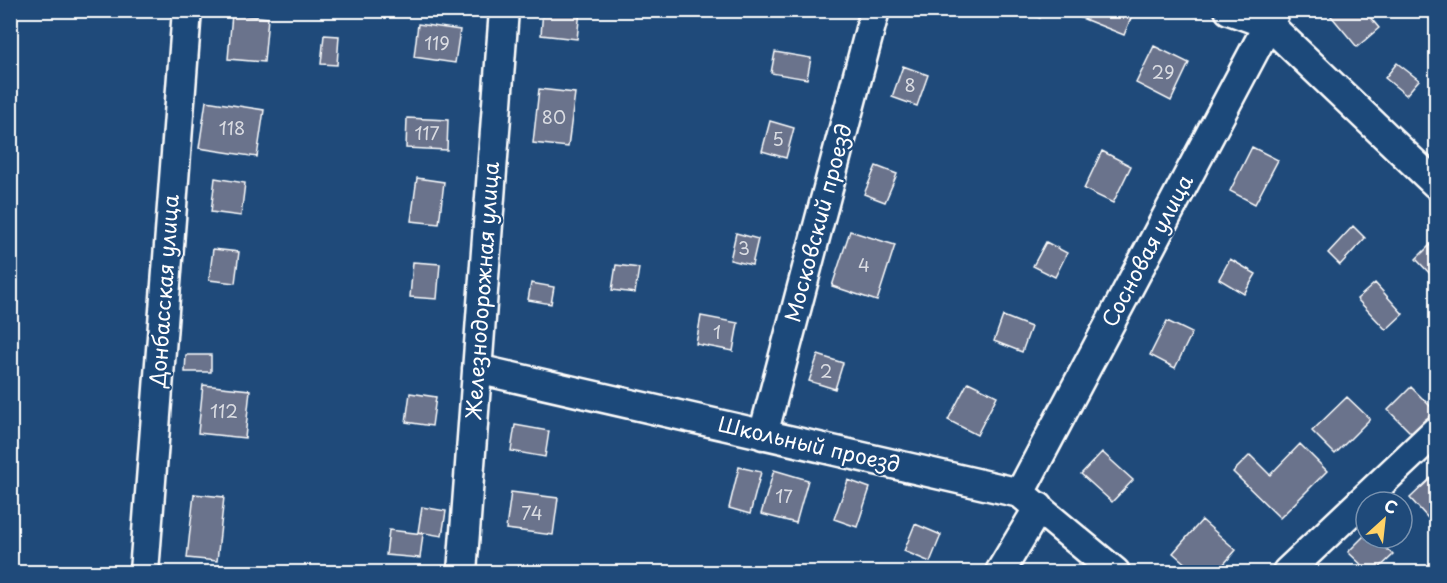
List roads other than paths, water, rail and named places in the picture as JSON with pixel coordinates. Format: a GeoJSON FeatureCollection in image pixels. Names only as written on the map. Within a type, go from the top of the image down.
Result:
{"type":"FeatureCollection","features":[{"type":"Feature","properties":{"kind":"street","name":"Донбасская улица"},"geometry":{"type":"LineString","coordinates":[[144,573],[187,10]]}},
{"type":"Feature","properties":{"kind":"street","name":"Железнодорожная улица"},"geometry":{"type":"LineString","coordinates":[[462,573],[504,10]]}},
{"type":"Feature","properties":{"kind":"street","name":"Московский проезд"},"geometry":{"type":"LineString","coordinates":[[763,435],[875,10]]}},
{"type":"Feature","properties":{"kind":"street"},"geometry":{"type":"LineString","coordinates":[[1229,10],[1272,17],[1437,184]]}},
{"type":"Feature","properties":{"kind":"street","name":"Сосновая улица"},"geometry":{"type":"LineString","coordinates":[[1000,573],[1030,500],[1272,17]]}},
{"type":"Feature","properties":{"kind":"street","name":"Школьный проезд"},"geometry":{"type":"LineString","coordinates":[[477,369],[1030,500],[1114,573]]}},
{"type":"Feature","properties":{"kind":"street"},"geometry":{"type":"LineString","coordinates":[[1287,573],[1437,431]]}}]}
